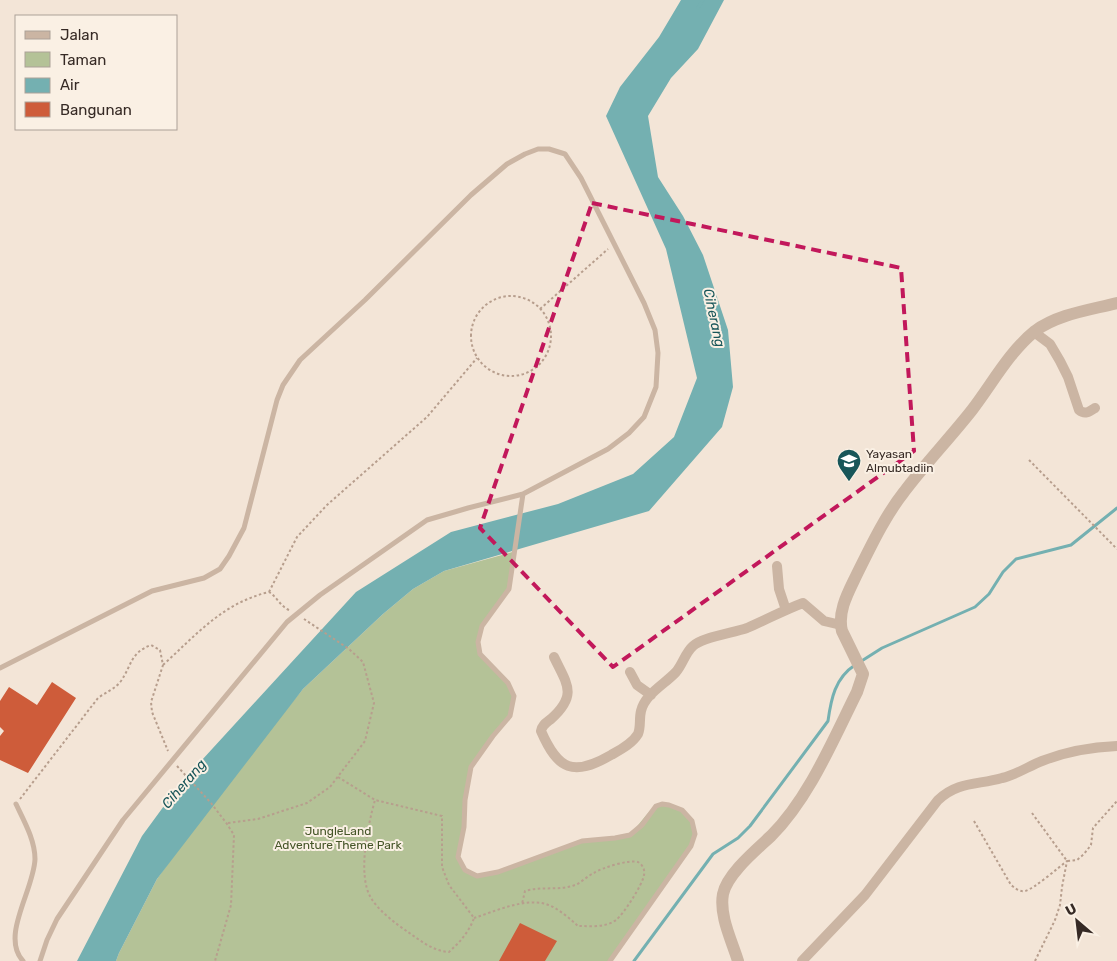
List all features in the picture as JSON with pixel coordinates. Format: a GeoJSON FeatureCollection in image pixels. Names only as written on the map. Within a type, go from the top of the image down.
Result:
{"type":"FeatureCollection","features":[{"type":"Feature","properties":{"kind":"street"},"geometry":{"type":"LineString","coordinates":[[738,961],[726,925],[722,902],[724,892],[730,880],[751,855],[786,821],[799,803],[863,678],[862,670],[856,661],[841,625],[842,612],[849,591],[872,543],[898,500],[972,410],[1010,357],[1034,332],[1046,323],[1117,302]]}},
{"type":"Feature","properties":{"kind":"street"},"geometry":{"type":"LineString","coordinates":[[1034,332],[1050,344],[1060,361],[1068,377],[1079,410],[1087,413],[1095,408]]}},
{"type":"Feature","properties":{"kind":"street"},"geometry":{"type":"LineString","coordinates":[[777,566],[779,589],[786,610]]}},
{"type":"Feature","properties":{"kind":"street"},"geometry":{"type":"LineString","coordinates":[[554,657],[567,681],[568,696],[564,706],[544,724],[541,731],[546,744],[555,756],[570,768],[576,768],[594,764],[622,749],[632,741],[638,733],[641,711],[651,695],[678,670],[688,652],[698,642],[747,627],[804,603],[824,621],[841,625]]}},
{"type":"Feature","properties":{"kind":"street"},"geometry":{"type":"LineString","coordinates":[[630,672],[644,692],[651,695]]}},
{"type":"Feature","properties":{"kind":"street"},"geometry":{"type":"LineString","coordinates":[[802,961],[865,895],[934,805],[951,789],[1004,778],[1043,761],[1065,754],[1092,748],[1117,746]]}},
{"type":"Feature","properties":{"kind":"lane"},"geometry":{"type":"LineString","coordinates":[[0,668],[152,591],[204,578],[220,569],[244,528],[277,400],[290,373],[300,360],[365,300],[471,195],[507,164],[538,149],[549,149],[566,154],[581,178],[644,303],[654,330],[658,353],[656,387],[644,417],[628,433],[589,460],[524,494],[427,520],[320,595],[287,622],[123,820],[57,919],[40,961]]}},
{"type":"Feature","properties":{"kind":"lane"},"geometry":{"type":"LineString","coordinates":[[524,494],[510,589],[482,626],[478,642],[480,654],[508,683],[514,696],[510,716],[471,767],[465,800],[464,827],[458,857],[465,870],[477,876],[498,872],[582,841],[630,835],[642,825],[656,806],[662,804],[669,805],[682,810],[692,821],[695,834],[691,846],[610,961]]}},
{"type":"Feature","properties":{"kind":"lane"},"geometry":{"type":"LineString","coordinates":[[16,804],[33,845],[35,859],[34,871],[16,914],[12,930],[12,946],[18,957],[23,961]]}},
{"type":"Feature","properties":{"kind":"path"},"geometry":{"type":"LineString","coordinates":[[540,309],[614,244]]}},
{"type":"Feature","properties":{"kind":"path"},"geometry":{"type":"LineString","coordinates":[[504,296],[518,296],[530,301],[540,309],[548,320],[551,332],[550,346],[544,358],[535,368],[524,374],[510,376],[497,374],[486,368],[477,358],[472,346],[470,333],[474,320],[481,309],[492,301],[504,296]]}},
{"type":"Feature","properties":{"kind":"path"},"geometry":{"type":"LineString","coordinates":[[268,592],[297,537],[327,505],[427,417],[477,358]]}},
{"type":"Feature","properties":{"kind":"path"},"geometry":{"type":"LineString","coordinates":[[1029,460],[1117,549]]}},
{"type":"Feature","properties":{"kind":"path"},"geometry":{"type":"LineString","coordinates":[[163,664],[220,613],[253,596],[268,592],[283,607],[297,614],[350,649],[363,662],[374,703],[365,740],[338,778],[330,787],[307,804],[258,819],[227,824]]}},
{"type":"Feature","properties":{"kind":"path"},"geometry":{"type":"LineString","coordinates":[[16,804],[98,698],[113,689],[120,682],[132,658],[142,649],[151,645],[160,650],[163,664],[151,702],[152,712],[172,760],[211,803],[234,835],[231,905],[215,961]]}},
{"type":"Feature","properties":{"kind":"path"},"geometry":{"type":"LineString","coordinates":[[338,778],[374,800],[442,816],[442,867],[449,885],[474,918]]}},
{"type":"Feature","properties":{"kind":"path"},"geometry":{"type":"LineString","coordinates":[[374,800],[367,828],[364,874],[371,898],[394,923],[438,952],[449,952],[460,942],[471,927],[474,918]]}},
{"type":"Feature","properties":{"kind":"path"},"geometry":{"type":"LineString","coordinates":[[974,821],[1011,885],[1017,890],[1025,891],[1067,861],[1076,860],[1084,854],[1091,845],[1093,828],[1117,801]]}},
{"type":"Feature","properties":{"kind":"path"},"geometry":{"type":"LineString","coordinates":[[1032,813],[1067,861],[1060,905],[1055,920],[1035,961]]}},
{"type":"Feature","properties":{"kind":"path"},"geometry":{"type":"LineString","coordinates":[[474,918],[522,904],[546,904],[563,913],[578,926],[603,926],[616,920],[624,910],[643,879],[644,867],[638,862],[630,862],[596,871],[576,885],[559,889],[534,888],[525,891],[522,904]]}},
{"type":"Feature","properties":{"kind":"highlighted area"},"geometry":{"type":"Polygon","coordinates":[[[592,203],[901,268],[914,451],[613,667],[480,528],[592,203]]]}},
{"type":"Feature","properties":{"kind":"green space","name":"JungleLand Adventure Theme Park"},"geometry":{"type":"Polygon","coordinates":[[[516,551],[509,589],[482,626],[478,642],[480,654],[508,683],[514,696],[510,716],[471,767],[459,857],[465,870],[477,876],[498,872],[582,841],[630,835],[653,808],[658,805],[662,804],[684,812],[693,826],[691,846],[610,961],[116,961],[157,879],[225,784],[303,689],[383,614],[413,589],[444,571],[516,551]]]}},
{"type":"Feature","properties":{"kind":"water"},"geometry":{"type":"Polygon","coordinates":[[[681,0],[724,0],[698,49],[671,78],[648,116],[658,177],[683,216],[703,255],[728,330],[733,387],[722,427],[649,511],[444,571],[413,589],[383,614],[303,689],[157,879],[116,961],[77,961],[142,836],[180,784],[356,592],[451,532],[558,504],[633,474],[674,437],[697,378],[666,249],[606,116],[620,87],[659,37],[681,0]]]}},
{"type":"Feature","properties":{"kind":"building"},"geometry":{"type":"Polygon","coordinates":[[[52,682],[76,698],[28,773],[0,760],[0,736],[4,731],[0,727],[0,701],[9,687],[37,705],[52,682]]]}},
{"type":"Feature","properties":{"kind":"building"},"geometry":{"type":"Polygon","coordinates":[[[520,923],[557,941],[545,961],[499,961],[520,923]]]}},
{"type":"Feature","properties":{"kind":"waterway","name":"Ciherang"},"geometry":{"type":"LineString","coordinates":[[698,8],[703,0]]}},
{"type":"Feature","properties":{"kind":"waterway"},"geometry":{"type":"LineString","coordinates":[[860,662],[882,648],[975,607],[989,594],[1003,572],[1016,559],[1071,545],[1117,508]]}},
{"type":"Feature","properties":{"kind":"waterway"},"geometry":{"type":"LineString","coordinates":[[634,961],[713,854],[738,838],[750,826],[828,721],[838,683],[848,670],[855,665]]}},
{"type":"Feature","properties":{"kind":"place","name":"Yayasan Almubtadiin"},"geometry":{"type":"Point","coordinates":[849,482]}}]}
